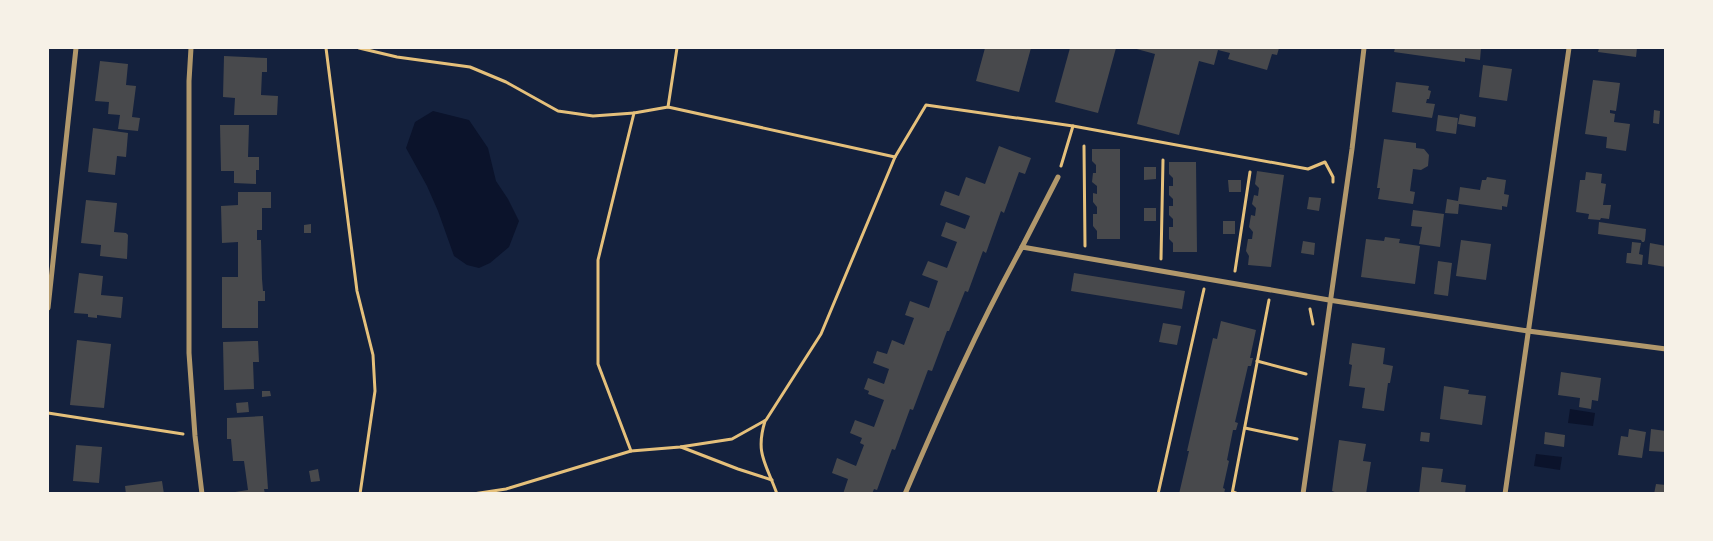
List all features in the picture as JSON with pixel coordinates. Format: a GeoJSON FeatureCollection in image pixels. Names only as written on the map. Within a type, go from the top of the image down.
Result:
{"type":"FeatureCollection","features":[{"type":"Feature","properties":{"kind":"street"},"geometry":{"type":"LineString","coordinates":[[48,308],[76,48]]}},
{"type":"Feature","properties":{"kind":"street"},"geometry":{"type":"LineString","coordinates":[[191,48],[189,81],[189,353],[195,436],[202,494]]}},
{"type":"Feature","properties":{"kind":"street"},"geometry":{"type":"LineString","coordinates":[[1303,494],[1329,300],[1352,149],[1364,48]]}},
{"type":"Feature","properties":{"kind":"street"},"geometry":{"type":"LineString","coordinates":[[1505,494],[1568,48]]}},
{"type":"Feature","properties":{"kind":"street"},"geometry":{"type":"LineString","coordinates":[[905,494],[941,410],[990,305],[1058,177]]}},
{"type":"Feature","properties":{"kind":"street"},"geometry":{"type":"LineString","coordinates":[[1022,247],[1329,300],[1666,349]]}},
{"type":"Feature","properties":{"kind":"path"},"geometry":{"type":"LineString","coordinates":[[326,48],[357,291],[373,355],[375,391],[360,494]]}},
{"type":"Feature","properties":{"kind":"path"},"geometry":{"type":"LineString","coordinates":[[359,48],[396,57],[470,66],[506,82],[558,111],[593,116],[634,113],[668,107],[895,157]]}},
{"type":"Feature","properties":{"kind":"path"},"geometry":{"type":"LineString","coordinates":[[668,107],[677,48]]}},
{"type":"Feature","properties":{"kind":"path"},"geometry":{"type":"LineString","coordinates":[[777,494],[762,456],[760,438],[766,420],[821,334],[895,157],[926,105],[1074,126],[1308,169],[1325,162],[1333,177],[1333,184]]}},
{"type":"Feature","properties":{"kind":"path"},"geometry":{"type":"LineString","coordinates":[[631,451],[598,364],[598,260],[634,113]]}},
{"type":"Feature","properties":{"kind":"path"},"geometry":{"type":"LineString","coordinates":[[1058,177],[1074,126]]}},
{"type":"Feature","properties":{"kind":"path"},"geometry":{"type":"LineString","coordinates":[[1084,146],[1086,258]]}},
{"type":"Feature","properties":{"kind":"path"},"geometry":{"type":"LineString","coordinates":[[1160,271],[1163,160]]}},
{"type":"Feature","properties":{"kind":"path"},"geometry":{"type":"LineString","coordinates":[[1233,284],[1250,172]]}},
{"type":"Feature","properties":{"kind":"path"},"geometry":{"type":"LineString","coordinates":[[1158,494],[1206,279]]}},
{"type":"Feature","properties":{"kind":"path"},"geometry":{"type":"LineString","coordinates":[[1238,494],[1232,493],[1271,290]]}},
{"type":"Feature","properties":{"kind":"path"},"geometry":{"type":"LineString","coordinates":[[1312,297],[1309,312],[1313,329]]}},
{"type":"Feature","properties":{"kind":"path"},"geometry":{"type":"LineString","coordinates":[[1257,361],[1306,374]]}},
{"type":"Feature","properties":{"kind":"path"},"geometry":{"type":"LineString","coordinates":[[1305,383],[1308,365]]}},
{"type":"Feature","properties":{"kind":"path"},"geometry":{"type":"LineString","coordinates":[[48,413],[195,436]]}},
{"type":"Feature","properties":{"kind":"path"},"geometry":{"type":"LineString","coordinates":[[472,494],[506,489],[631,451],[680,447],[732,439],[766,420]]}},
{"type":"Feature","properties":{"kind":"path"},"geometry":{"type":"LineString","coordinates":[[1245,428],[1297,439]]}},
{"type":"Feature","properties":{"kind":"path"},"geometry":{"type":"LineString","coordinates":[[1296,448],[1298,430]]}},
{"type":"Feature","properties":{"kind":"path"},"geometry":{"type":"LineString","coordinates":[[680,447],[772,480]]}},
{"type":"Feature","properties":{"kind":"water"},"geometry":{"type":"Polygon","coordinates":[[[433,111],[469,120],[488,148],[496,181],[519,221],[509,247],[490,263],[479,268],[467,265],[454,256],[427,186],[406,148],[415,122],[433,111]]]}},
{"type":"Feature","properties":{"kind":"water"},"geometry":{"type":"Polygon","coordinates":[[[1570,409],[1595,413],[1593,426],[1568,423],[1570,409]]]}},
{"type":"Feature","properties":{"kind":"water"},"geometry":{"type":"Polygon","coordinates":[[[1536,454],[1562,457],[1560,470],[1534,466],[1536,454]]]}},
{"type":"Feature","properties":{"kind":"building"},"geometry":{"type":"Polygon","coordinates":[[[985,48],[1031,48],[1019,92],[976,81],[985,48]]]}},
{"type":"Feature","properties":{"kind":"building"},"geometry":{"type":"Polygon","coordinates":[[[1070,48],[1116,48],[1098,113],[1055,102],[1070,48]]]}},
{"type":"Feature","properties":{"kind":"building"},"geometry":{"type":"Polygon","coordinates":[[[1133,48],[1279,48],[1277,55],[1272,54],[1267,70],[1228,59],[1230,53],[1218,50],[1214,65],[1199,61],[1179,135],[1137,124],[1155,54],[1133,48]]]}},
{"type":"Feature","properties":{"kind":"building"},"geometry":{"type":"Polygon","coordinates":[[[1395,48],[1481,48],[1480,60],[1465,58],[1465,62],[1394,52],[1395,48]]]}},
{"type":"Feature","properties":{"kind":"building"},"geometry":{"type":"Polygon","coordinates":[[[1599,48],[1637,48],[1636,57],[1598,52],[1599,48]]]}},
{"type":"Feature","properties":{"kind":"building"},"geometry":{"type":"Polygon","coordinates":[[[224,56],[267,58],[267,72],[262,72],[261,95],[278,96],[277,115],[234,115],[235,98],[223,97],[224,56]]]}},
{"type":"Feature","properties":{"kind":"building"},"geometry":{"type":"Polygon","coordinates":[[[100,61],[128,64],[126,85],[136,86],[132,117],[140,118],[138,131],[118,129],[120,115],[108,114],[109,102],[95,101],[100,61]]]}},
{"type":"Feature","properties":{"kind":"building"},"geometry":{"type":"Polygon","coordinates":[[[1483,65],[1512,69],[1507,101],[1479,97],[1483,65]]]}},
{"type":"Feature","properties":{"kind":"building"},"geometry":{"type":"Polygon","coordinates":[[[1593,80],[1620,83],[1616,111],[1610,110],[1610,113],[1615,114],[1614,122],[1630,124],[1626,151],[1606,148],[1607,137],[1585,134],[1593,80]]]}},
{"type":"Feature","properties":{"kind":"building"},"geometry":{"type":"Polygon","coordinates":[[[1396,82],[1429,86],[1428,90],[1431,91],[1426,103],[1435,104],[1432,118],[1392,112],[1396,82]]]}},
{"type":"Feature","properties":{"kind":"building"},"geometry":{"type":"Polygon","coordinates":[[[1654,110],[1660,111],[1659,124],[1653,123],[1654,110]]]}},
{"type":"Feature","properties":{"kind":"building"},"geometry":{"type":"Polygon","coordinates":[[[1460,114],[1476,117],[1475,127],[1458,124],[1460,114]]]}},
{"type":"Feature","properties":{"kind":"building"},"geometry":{"type":"Polygon","coordinates":[[[1438,115],[1458,118],[1456,134],[1436,131],[1438,115]]]}},
{"type":"Feature","properties":{"kind":"building"},"geometry":{"type":"Polygon","coordinates":[[[220,125],[249,125],[248,157],[259,157],[259,170],[256,170],[256,184],[234,183],[234,171],[221,171],[220,125]]]}},
{"type":"Feature","properties":{"kind":"building"},"geometry":{"type":"Polygon","coordinates":[[[93,128],[128,133],[126,157],[117,156],[115,175],[88,172],[93,128]]]}},
{"type":"Feature","properties":{"kind":"building"},"geometry":{"type":"Polygon","coordinates":[[[1384,139],[1416,143],[1416,148],[1424,149],[1429,155],[1428,166],[1421,170],[1413,169],[1410,191],[1415,192],[1413,204],[1378,199],[1380,188],[1377,188],[1384,139]]]}},
{"type":"Feature","properties":{"kind":"building"},"geometry":{"type":"Polygon","coordinates":[[[999,146],[1031,158],[1025,174],[1019,172],[1004,213],[1001,211],[986,253],[983,251],[968,292],[965,291],[932,371],[928,370],[913,410],[910,409],[895,450],[892,449],[877,490],[874,489],[872,494],[843,494],[848,479],[832,473],[837,458],[856,466],[864,445],[860,443],[862,438],[850,433],[855,420],[874,427],[884,400],[868,394],[869,391],[864,389],[868,378],[884,384],[889,369],[873,363],[877,351],[887,354],[892,340],[904,345],[914,318],[905,315],[910,301],[929,308],[938,281],[922,275],[928,261],[947,268],[957,242],[941,236],[946,222],[965,229],[970,216],[940,205],[945,191],[959,196],[966,177],[985,184],[999,146]]]}},
{"type":"Feature","properties":{"kind":"building"},"geometry":{"type":"Polygon","coordinates":[[[1092,149],[1120,149],[1120,239],[1097,239],[1097,231],[1093,226],[1093,214],[1097,214],[1097,207],[1093,202],[1093,193],[1097,194],[1097,186],[1092,182],[1093,173],[1096,173],[1096,165],[1092,161],[1092,149]]]}},
{"type":"Feature","properties":{"kind":"building"},"geometry":{"type":"Polygon","coordinates":[[[1169,162],[1196,162],[1197,252],[1173,252],[1173,243],[1169,239],[1169,227],[1173,227],[1173,219],[1169,215],[1169,206],[1173,206],[1173,199],[1169,195],[1169,186],[1173,186],[1173,178],[1169,174],[1169,162]]]}},
{"type":"Feature","properties":{"kind":"building"},"geometry":{"type":"Polygon","coordinates":[[[1144,167],[1156,167],[1156,179],[1144,180],[1144,167]]]}},
{"type":"Feature","properties":{"kind":"building"},"geometry":{"type":"Polygon","coordinates":[[[1257,171],[1284,175],[1271,267],[1248,265],[1249,256],[1246,251],[1248,239],[1252,239],[1253,232],[1249,227],[1251,215],[1255,216],[1256,208],[1252,204],[1254,195],[1258,196],[1259,188],[1255,184],[1257,171]]]}},
{"type":"Feature","properties":{"kind":"building"},"geometry":{"type":"Polygon","coordinates":[[[1586,172],[1602,174],[1601,183],[1606,184],[1603,205],[1611,205],[1609,219],[1588,219],[1589,214],[1576,212],[1580,180],[1585,180],[1586,172]]]}},
{"type":"Feature","properties":{"kind":"building"},"geometry":{"type":"Polygon","coordinates":[[[1487,177],[1506,180],[1504,194],[1509,195],[1507,207],[1502,206],[1502,210],[1459,204],[1458,214],[1445,213],[1447,199],[1458,201],[1460,187],[1480,190],[1482,180],[1486,180],[1487,177]]]}},
{"type":"Feature","properties":{"kind":"building"},"geometry":{"type":"Polygon","coordinates":[[[1228,180],[1241,180],[1241,192],[1229,192],[1228,180]]]}},
{"type":"Feature","properties":{"kind":"building"},"geometry":{"type":"Polygon","coordinates":[[[238,192],[271,192],[271,208],[262,208],[262,230],[257,230],[257,240],[261,240],[262,279],[263,291],[265,291],[265,301],[258,301],[258,328],[222,328],[222,277],[238,277],[238,242],[222,243],[221,206],[238,205],[238,192]]]}},
{"type":"Feature","properties":{"kind":"building"},"geometry":{"type":"Polygon","coordinates":[[[1309,197],[1321,198],[1319,211],[1307,209],[1309,197]]]}},
{"type":"Feature","properties":{"kind":"building"},"geometry":{"type":"Polygon","coordinates":[[[86,200],[117,203],[114,232],[126,233],[128,235],[127,259],[100,256],[101,245],[81,243],[86,200]]]}},
{"type":"Feature","properties":{"kind":"building"},"geometry":{"type":"Polygon","coordinates":[[[1144,208],[1156,208],[1156,221],[1144,221],[1144,208]]]}},
{"type":"Feature","properties":{"kind":"building"},"geometry":{"type":"Polygon","coordinates":[[[1413,210],[1444,214],[1440,247],[1419,244],[1422,227],[1411,226],[1413,210]]]}},
{"type":"Feature","properties":{"kind":"building"},"geometry":{"type":"Polygon","coordinates":[[[1223,221],[1235,221],[1235,234],[1223,234],[1223,221]]]}},
{"type":"Feature","properties":{"kind":"building"},"geometry":{"type":"Polygon","coordinates":[[[1599,222],[1646,229],[1645,240],[1642,242],[1641,240],[1598,234],[1599,222]]]}},
{"type":"Feature","properties":{"kind":"building"},"geometry":{"type":"Polygon","coordinates":[[[311,224],[311,233],[304,233],[304,225],[311,224]]]}},
{"type":"Feature","properties":{"kind":"building"},"geometry":{"type":"Polygon","coordinates":[[[1385,237],[1400,239],[1399,243],[1420,246],[1415,284],[1361,277],[1366,239],[1384,241],[1385,237]]]}},
{"type":"Feature","properties":{"kind":"building"},"geometry":{"type":"Polygon","coordinates":[[[1461,240],[1491,244],[1486,280],[1456,276],[1461,240]]]}},
{"type":"Feature","properties":{"kind":"building"},"geometry":{"type":"Polygon","coordinates":[[[1303,241],[1315,243],[1314,255],[1301,253],[1303,241]]]}},
{"type":"Feature","properties":{"kind":"building"},"geometry":{"type":"Polygon","coordinates":[[[1632,242],[1641,243],[1639,254],[1643,255],[1642,265],[1626,263],[1627,253],[1631,253],[1632,242]]]}},
{"type":"Feature","properties":{"kind":"building"},"geometry":{"type":"Polygon","coordinates":[[[1650,243],[1666,246],[1666,267],[1648,264],[1650,243]]]}},
{"type":"Feature","properties":{"kind":"building"},"geometry":{"type":"Polygon","coordinates":[[[1438,261],[1452,263],[1448,296],[1434,294],[1438,261]]]}},
{"type":"Feature","properties":{"kind":"building"},"geometry":{"type":"Polygon","coordinates":[[[79,273],[103,276],[101,295],[123,297],[121,318],[97,315],[97,318],[88,317],[88,314],[74,313],[79,273]]]}},
{"type":"Feature","properties":{"kind":"building"},"geometry":{"type":"Polygon","coordinates":[[[1074,273],[1185,291],[1182,309],[1071,291],[1074,273]]]}},
{"type":"Feature","properties":{"kind":"building"},"geometry":{"type":"Polygon","coordinates":[[[1221,321],[1256,330],[1250,358],[1253,358],[1251,366],[1248,366],[1235,422],[1238,423],[1236,430],[1233,430],[1227,460],[1229,461],[1223,488],[1225,489],[1224,494],[1179,494],[1213,338],[1217,339],[1221,321]]]}},
{"type":"Feature","properties":{"kind":"building"},"geometry":{"type":"Polygon","coordinates":[[[1163,323],[1181,326],[1177,345],[1159,342],[1163,323]]]}},
{"type":"Feature","properties":{"kind":"building"},"geometry":{"type":"Polygon","coordinates":[[[77,340],[111,344],[104,408],[70,405],[77,340]]]}},
{"type":"Feature","properties":{"kind":"building"},"geometry":{"type":"Polygon","coordinates":[[[258,341],[259,362],[253,362],[254,389],[224,390],[223,342],[258,341]]]}},
{"type":"Feature","properties":{"kind":"building"},"geometry":{"type":"Polygon","coordinates":[[[1352,343],[1385,348],[1383,364],[1393,366],[1390,383],[1388,383],[1384,411],[1362,408],[1365,388],[1349,386],[1352,365],[1349,364],[1352,343]]]}},
{"type":"Feature","properties":{"kind":"building"},"geometry":{"type":"Polygon","coordinates":[[[1561,372],[1601,378],[1598,401],[1592,400],[1591,409],[1579,407],[1580,398],[1558,395],[1561,372]]]}},
{"type":"Feature","properties":{"kind":"building"},"geometry":{"type":"Polygon","coordinates":[[[1444,386],[1469,390],[1468,394],[1486,396],[1482,425],[1440,419],[1444,386]]]}},
{"type":"Feature","properties":{"kind":"building"},"geometry":{"type":"Polygon","coordinates":[[[262,391],[270,391],[271,396],[262,397],[262,391]]]}},
{"type":"Feature","properties":{"kind":"building"},"geometry":{"type":"Polygon","coordinates":[[[248,402],[249,412],[237,413],[236,403],[248,402]]]}},
{"type":"Feature","properties":{"kind":"building"},"geometry":{"type":"Polygon","coordinates":[[[263,416],[268,489],[264,489],[265,494],[235,494],[235,492],[248,490],[244,461],[233,461],[231,439],[227,439],[227,418],[263,416]]]}},
{"type":"Feature","properties":{"kind":"building"},"geometry":{"type":"Polygon","coordinates":[[[1629,429],[1646,432],[1642,458],[1618,455],[1621,436],[1628,437],[1629,429]]]}},
{"type":"Feature","properties":{"kind":"building"},"geometry":{"type":"Polygon","coordinates":[[[1651,429],[1666,431],[1666,452],[1649,451],[1651,429]]]}},
{"type":"Feature","properties":{"kind":"building"},"geometry":{"type":"Polygon","coordinates":[[[1421,432],[1430,433],[1429,442],[1420,441],[1421,432]]]}},
{"type":"Feature","properties":{"kind":"building"},"geometry":{"type":"Polygon","coordinates":[[[1545,432],[1565,435],[1564,447],[1544,444],[1545,432]]]}},
{"type":"Feature","properties":{"kind":"building"},"geometry":{"type":"Polygon","coordinates":[[[1339,440],[1366,444],[1363,461],[1371,462],[1366,494],[1340,494],[1332,491],[1339,440]]]}},
{"type":"Feature","properties":{"kind":"building"},"geometry":{"type":"Polygon","coordinates":[[[76,445],[102,447],[99,483],[73,481],[76,445]]]}},
{"type":"Feature","properties":{"kind":"building"},"geometry":{"type":"Polygon","coordinates":[[[1422,467],[1443,469],[1441,482],[1466,485],[1465,494],[1419,494],[1422,467]]]}},
{"type":"Feature","properties":{"kind":"building"},"geometry":{"type":"Polygon","coordinates":[[[318,469],[320,481],[311,482],[309,471],[318,469]]]}},
{"type":"Feature","properties":{"kind":"building"},"geometry":{"type":"Polygon","coordinates":[[[162,481],[164,494],[126,494],[125,486],[162,481]]]}},
{"type":"Feature","properties":{"kind":"building"},"geometry":{"type":"Polygon","coordinates":[[[1656,484],[1666,485],[1666,494],[1654,494],[1656,484]]]}}]}
